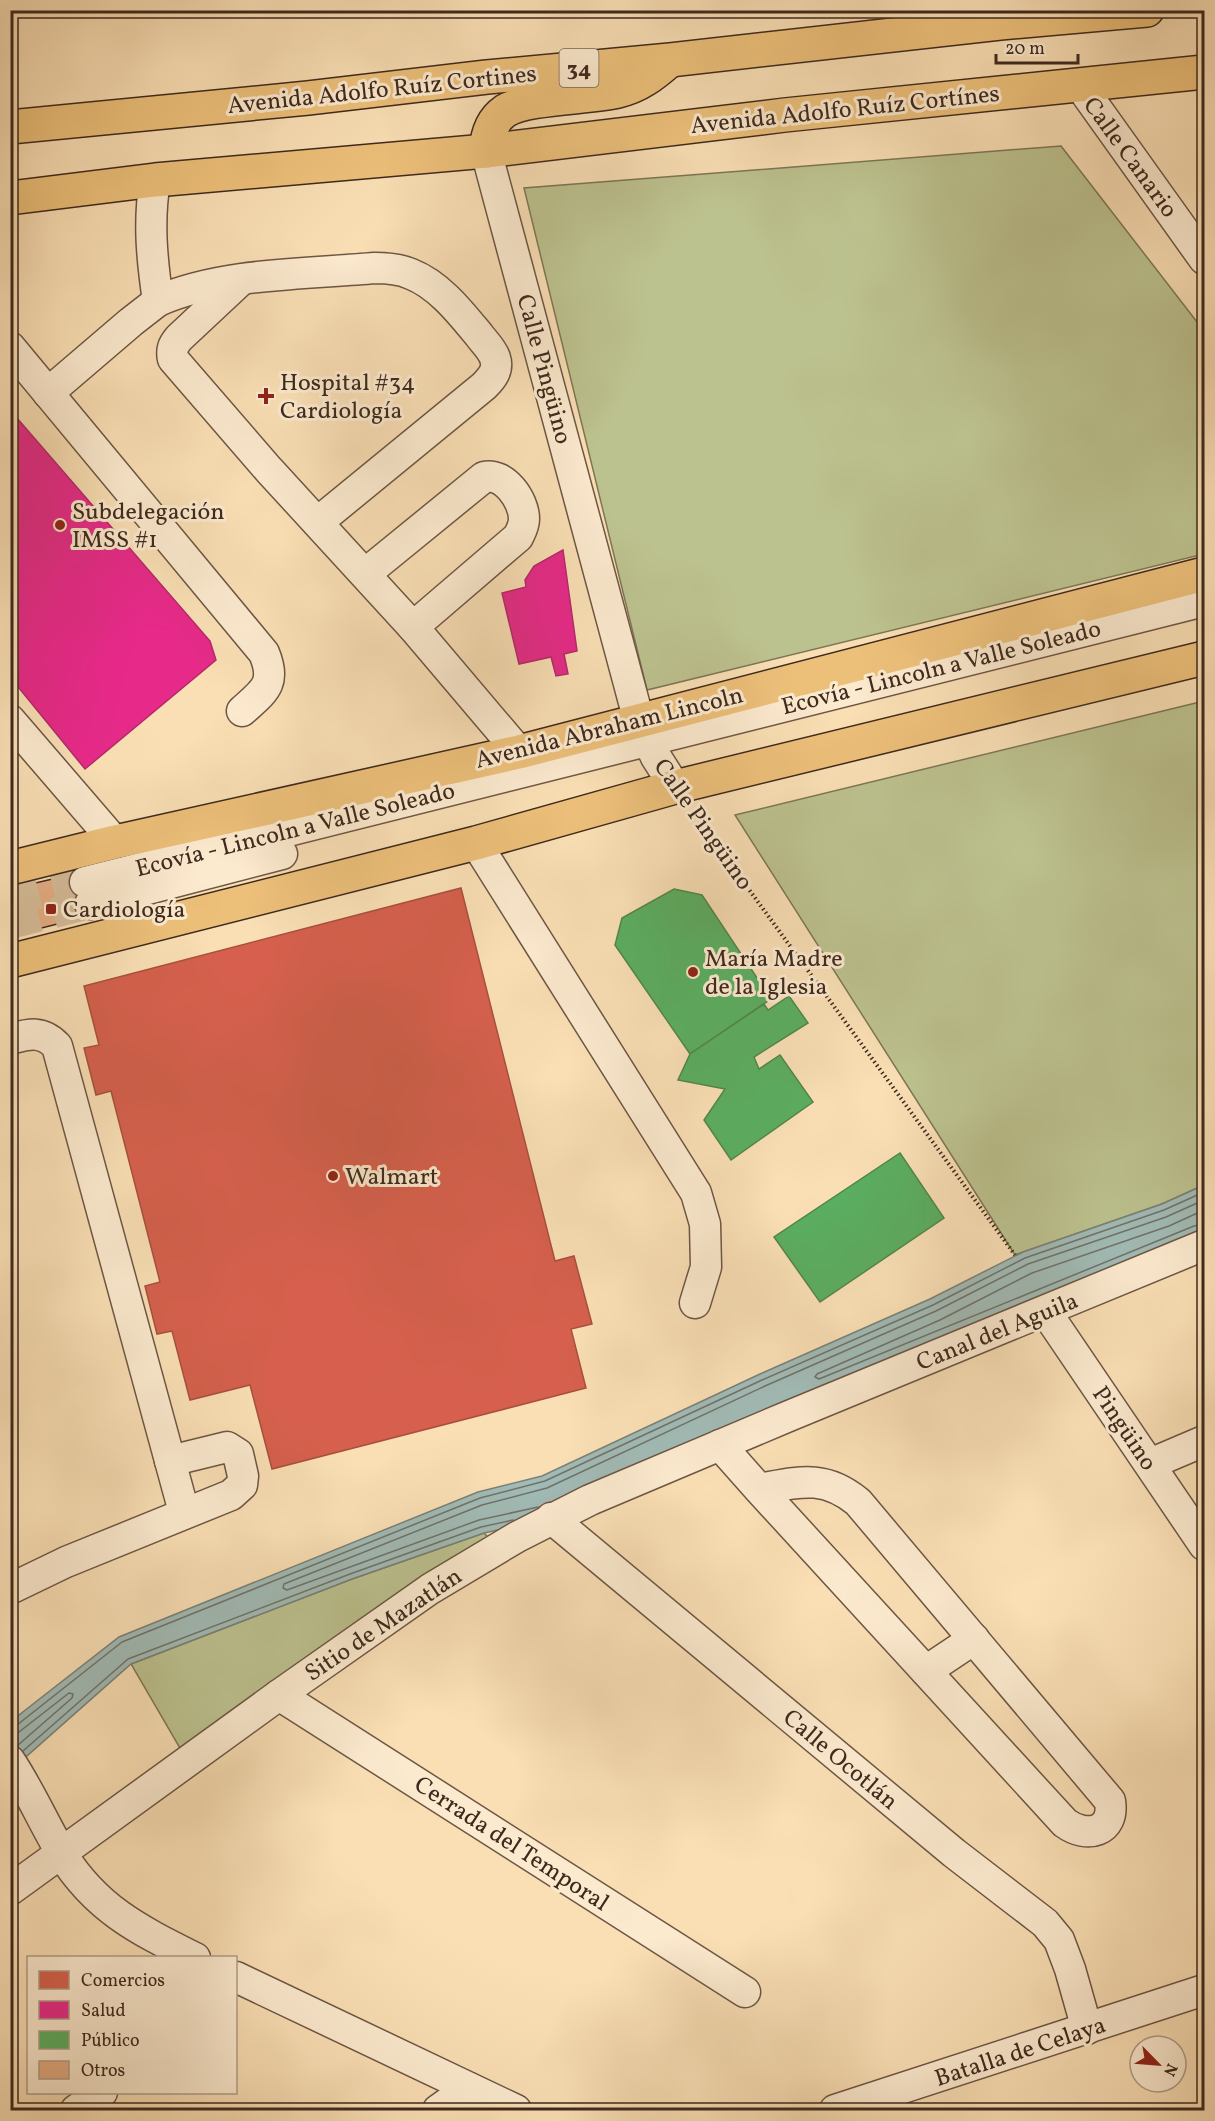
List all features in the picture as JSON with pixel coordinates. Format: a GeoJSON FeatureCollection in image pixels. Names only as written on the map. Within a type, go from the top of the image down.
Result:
{"type":"FeatureCollection","features":[{"type":"Feature","properties":{"kind":"main road","name":"Avenida Adolfo Ruíz Cortines"},"geometry":{"type":"LineString","coordinates":[[10,127],[1147,10]]}},
{"type":"Feature","properties":{"kind":"main road"},"geometry":{"type":"LineString","coordinates":[[10,198],[155,180],[486,151],[492,125],[507,110],[521,105],[619,91],[636,86],[670,60]]}},
{"type":"Feature","properties":{"kind":"main road","name":"Avenida Adolfo Ruíz Cortínes"},"geometry":{"type":"LineString","coordinates":[[486,151],[785,115],[1204,72]]}},
{"type":"Feature","properties":{"kind":"main road","name":"Avenida Abraham Lincoln"},"geometry":{"type":"LineString","coordinates":[[10,868],[115,842],[519,752],[647,740],[1204,574]]}},
{"type":"Feature","properties":{"kind":"main road"},"geometry":{"type":"LineString","coordinates":[[10,961],[476,843],[675,787],[1204,658]]}},
{"type":"Feature","properties":{"kind":"street","name":"Calle Canario"},"geometry":{"type":"LineString","coordinates":[[1079,84],[1204,259]]}},
{"type":"Feature","properties":{"kind":"street","name":"Calle Pingüino"},"geometry":{"type":"LineString","coordinates":[[486,151],[647,740],[675,787]]}},
{"type":"Feature","properties":{"kind":"street"},"geometry":{"type":"LineString","coordinates":[[155,180],[151,206],[151,236],[153,272],[158,302]]}},
{"type":"Feature","properties":{"kind":"street"},"geometry":{"type":"LineString","coordinates":[[48,393],[131,322],[158,302],[177,293],[241,280],[375,268],[396,269],[412,274],[430,284],[458,310],[491,351],[496,367],[493,378],[318,522]]}},
{"type":"Feature","properties":{"kind":"street"},"geometry":{"type":"LineString","coordinates":[[241,280],[179,338],[174,345],[173,359],[230,426],[413,627],[519,752]]}},
{"type":"Feature","properties":{"kind":"street"},"geometry":{"type":"LineString","coordinates":[[10,347],[264,653],[270,667],[269,680],[262,692],[242,711]]}},
{"type":"Feature","properties":{"kind":"street"},"geometry":{"type":"LineString","coordinates":[[365,574],[484,477],[491,476],[503,480],[524,511],[524,526],[518,537],[413,627]]}},
{"type":"Feature","properties":{"kind":"street","name":"Ecovía - Lincoln a Valle Soleado"},"geometry":{"type":"LineString","coordinates":[[87,893],[647,740],[1204,602]]}},
{"type":"Feature","properties":{"kind":"street"},"geometry":{"type":"LineString","coordinates":[[647,740],[1204,618]]}},
{"type":"Feature","properties":{"kind":"street"},"geometry":{"type":"LineString","coordinates":[[15,731],[115,842]]}},
{"type":"Feature","properties":{"kind":"street"},"geometry":{"type":"LineString","coordinates":[[476,843],[696,1193],[705,1224],[706,1267],[695,1303]]}},
{"type":"Feature","properties":{"kind":"street"},"geometry":{"type":"LineString","coordinates":[[10,1039],[32,1033],[40,1034],[57,1046],[184,1512]]}},
{"type":"Feature","properties":{"kind":"street","name":"Canal del Aguila"},"geometry":{"type":"LineString","coordinates":[[789,1416],[1204,1245]]}},
{"type":"Feature","properties":{"kind":"street","name":"Pingüino"},"geometry":{"type":"LineString","coordinates":[[1046,1312],[1204,1545]]}},
{"type":"Feature","properties":{"kind":"street","name":"Sitio de Mazatlán"},"geometry":{"type":"LineString","coordinates":[[10,1890],[279,1695],[430,1589],[551,1518],[789,1416]]}},
{"type":"Feature","properties":{"kind":"street"},"geometry":{"type":"LineString","coordinates":[[1150,1464],[1204,1441]]}},
{"type":"Feature","properties":{"kind":"street"},"geometry":{"type":"LineString","coordinates":[[720,1445],[759,1489],[1065,1823],[1085,1833],[1096,1831],[1108,1821],[1111,1810],[1110,1802],[858,1502],[848,1494],[828,1485],[805,1481],[759,1489]]}},
{"type":"Feature","properties":{"kind":"street"},"geometry":{"type":"LineString","coordinates":[[10,1589],[66,1562],[237,1491],[242,1485],[243,1476],[238,1454],[227,1447],[170,1461]]}},
{"type":"Feature","properties":{"kind":"street","name":"Calle Ocotlán"},"geometry":{"type":"LineString","coordinates":[[551,1518],[954,1853],[1045,1923],[1059,1940],[1087,2029]]}},
{"type":"Feature","properties":{"kind":"street"},"geometry":{"type":"LineString","coordinates":[[926,1671],[974,1639]]}},
{"type":"Feature","properties":{"kind":"street","name":"Cerrada del Temporal"},"geometry":{"type":"LineString","coordinates":[[279,1695],[745,1992]]}},
{"type":"Feature","properties":{"kind":"street"},"geometry":{"type":"LineString","coordinates":[[13,1765],[62,1854],[82,1882],[102,1903],[124,1920],[191,1956]]}},
{"type":"Feature","properties":{"kind":"street"},"geometry":{"type":"LineString","coordinates":[[241,1987],[516,2110]]}},
{"type":"Feature","properties":{"kind":"street","name":"Batalla de Celaya"},"geometry":{"type":"LineString","coordinates":[[835,2110],[1204,1990]]}},
{"type":"Feature","properties":{"kind":"street"},"geometry":{"type":"LineString","coordinates":[[438,2110],[468,2088]]}},
{"type":"Feature","properties":{"kind":"street"},"geometry":{"type":"LineString","coordinates":[[76,2110],[99,2094]]}},
{"type":"Feature","properties":{"kind":"path","name":"Calle Pingüino"},"geometry":{"type":"LineString","coordinates":[[675,787],[1015,1255]]}},
{"type":"Feature","properties":{"kind":"green space"},"geometry":{"type":"Polygon","coordinates":[[[1061,146],[1204,331],[1204,554],[647,690],[524,188],[1061,146]]]}},
{"type":"Feature","properties":{"kind":"green space"},"geometry":{"type":"Polygon","coordinates":[[[1204,701],[1204,1185],[1162,1204],[1015,1255],[735,815],[1204,701]]]}},
{"type":"Feature","properties":{"kind":"green space"},"geometry":{"type":"Polygon","coordinates":[[[484,1533],[498,1548],[188,1762],[131,1664],[352,1579],[484,1533]]]}},
{"type":"Feature","properties":{"kind":"water"},"geometry":{"type":"Polygon","coordinates":[[[1204,1185],[1204,1245],[551,1518],[484,1533],[352,1579],[131,1664],[11,1770],[10,1722],[119,1637],[478,1492],[542,1476],[760,1374],[930,1299],[1023,1252],[1162,1204],[1204,1185]]]}},
{"type":"Feature","properties":{"kind":"building: Comercios","name":"Walmart"},"geometry":{"type":"Polygon","coordinates":[[[461,888],[555,1261],[574,1256],[592,1324],[571,1329],[586,1388],[272,1469],[250,1385],[190,1400],[172,1331],[157,1334],[145,1286],[160,1282],[111,1091],[96,1095],[84,1048],[99,1045],[84,986],[461,888]]]}},
{"type":"Feature","properties":{"kind":"building: Salud","name":"Subdelegación IMSS #1"},"geometry":{"type":"Polygon","coordinates":[[[10,410],[210,641],[216,660],[85,769],[10,677],[10,410]]]}},
{"type":"Feature","properties":{"kind":"building: Salud"},"geometry":{"type":"Polygon","coordinates":[[[563,550],[577,651],[564,654],[568,674],[556,676],[551,657],[519,664],[502,593],[526,587],[525,580],[534,566],[563,550]]]}},
{"type":"Feature","properties":{"kind":"building: Público","name":"María Madre de la Iglesia"},"geometry":{"type":"Polygon","coordinates":[[[674,889],[702,895],[771,999],[690,1054],[615,945],[622,918],[674,889]]]}},
{"type":"Feature","properties":{"kind":"building: Público"},"geometry":{"type":"Polygon","coordinates":[[[789,996],[808,1023],[754,1057],[759,1069],[780,1055],[813,1102],[731,1160],[704,1120],[725,1089],[678,1080],[690,1054],[764,1004],[768,1010],[789,996]]]}},
{"type":"Feature","properties":{"kind":"building: Público"},"geometry":{"type":"Polygon","coordinates":[[[900,1153],[944,1218],[820,1302],[774,1237],[900,1153]]]}},
{"type":"Feature","properties":{"kind":"building: Otros","name":"Cardiología"},"geometry":{"type":"Polygon","coordinates":[[[82,872],[93,915],[10,936],[10,889],[82,872]]]}},
{"type":"Feature","properties":{"kind":"tunnel"},"geometry":{"type":"LineString","coordinates":[[10,901],[85,882]]}},
{"type":"Feature","properties":{"kind":"tunnel"},"geometry":{"type":"LineString","coordinates":[[10,924],[90,904]]}},
{"type":"Feature","properties":{"kind":"place","name":"Hospital #34 Cardiología"},"geometry":{"type":"Point","coordinates":[266,396]}},
{"type":"Feature","properties":{"kind":"place","name":"Subdelegación IMSS #1"},"geometry":{"type":"Point","coordinates":[60,525]}},
{"type":"Feature","properties":{"kind":"place","name":"Cardiología"},"geometry":{"type":"Point","coordinates":[51,909]}},
{"type":"Feature","properties":{"kind":"place","name":"María Madre de la Iglesia"},"geometry":{"type":"Point","coordinates":[693,972]}},
{"type":"Feature","properties":{"kind":"place","name":"Walmart"},"geometry":{"type":"Point","coordinates":[333,1176]}}]}
